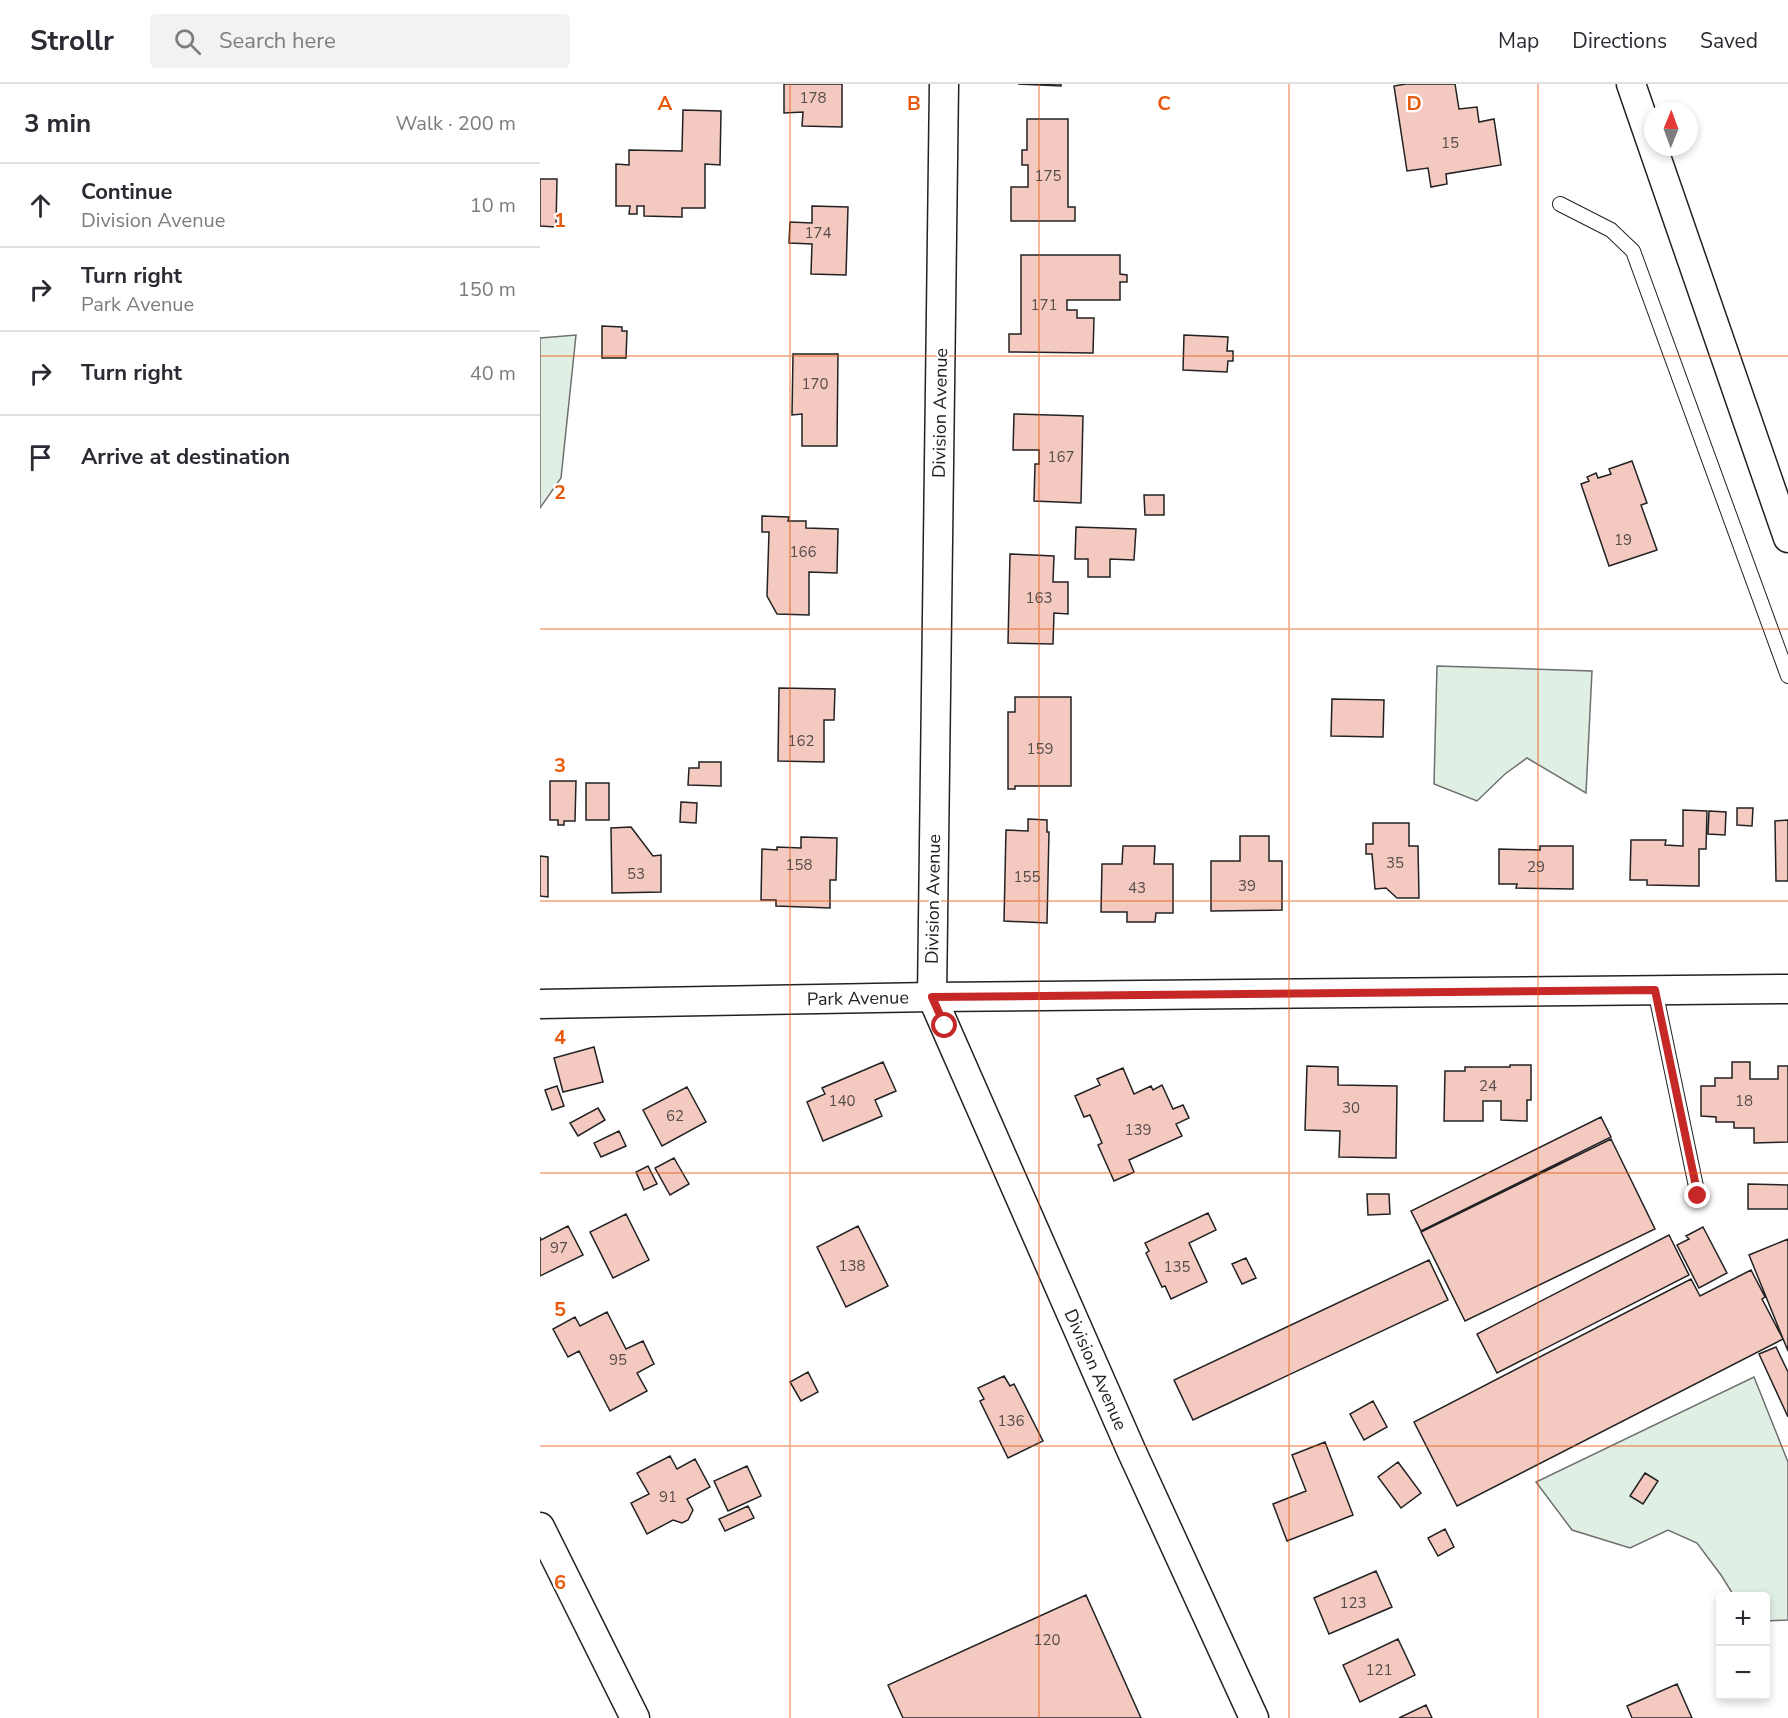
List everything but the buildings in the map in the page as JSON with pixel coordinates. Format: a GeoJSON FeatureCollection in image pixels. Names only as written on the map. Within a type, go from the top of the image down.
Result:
{"type":"FeatureCollection","features":[{"type":"Feature","properties":{"kind":"street","name":"Division Avenue"},"geometry":{"type":"LineString","coordinates":[[944,84],[932,997],[1251,1717]]}},
{"type":"Feature","properties":{"kind":"street"},"geometry":{"type":"LineString","coordinates":[[1631,84],[1788,538]]}},
{"type":"Feature","properties":{"kind":"street","name":"Park Avenue"},"geometry":{"type":"LineString","coordinates":[[540,1004],[932,997],[1788,989]]}},
{"type":"Feature","properties":{"kind":"street"},"geometry":{"type":"LineString","coordinates":[[540,1527],[635,1718]]}},
{"type":"Feature","properties":{"kind":"lane"},"geometry":{"type":"LineString","coordinates":[[1560,204],[1611,230],[1633,251],[1788,675]]}},
{"type":"Feature","properties":{"kind":"lane"},"geometry":{"type":"LineString","coordinates":[[1655,990],[1698,1196]]}},
{"type":"Feature","properties":{"kind":"green space"},"geometry":{"type":"Polygon","coordinates":[[[576,335],[561,478],[540,508],[540,338],[576,335]]]}},
{"type":"Feature","properties":{"kind":"green space"},"geometry":{"type":"Polygon","coordinates":[[[1437,666],[1592,671],[1586,793],[1527,758],[1505,774],[1477,801],[1434,784],[1437,666]]]}},
{"type":"Feature","properties":{"kind":"green space"},"geometry":{"type":"Polygon","coordinates":[[[1754,1377],[1788,1462],[1788,1620],[1770,1621],[1770,1592],[1732,1592],[1697,1543],[1668,1530],[1630,1548],[1572,1530],[1536,1482],[1754,1377]]]}},
{"type":"Feature","properties":{"kind":"route"},"geometry":{"type":"LineString","coordinates":[[945,1026],[932,997],[1655,990],[1698,1196]]}}]}
